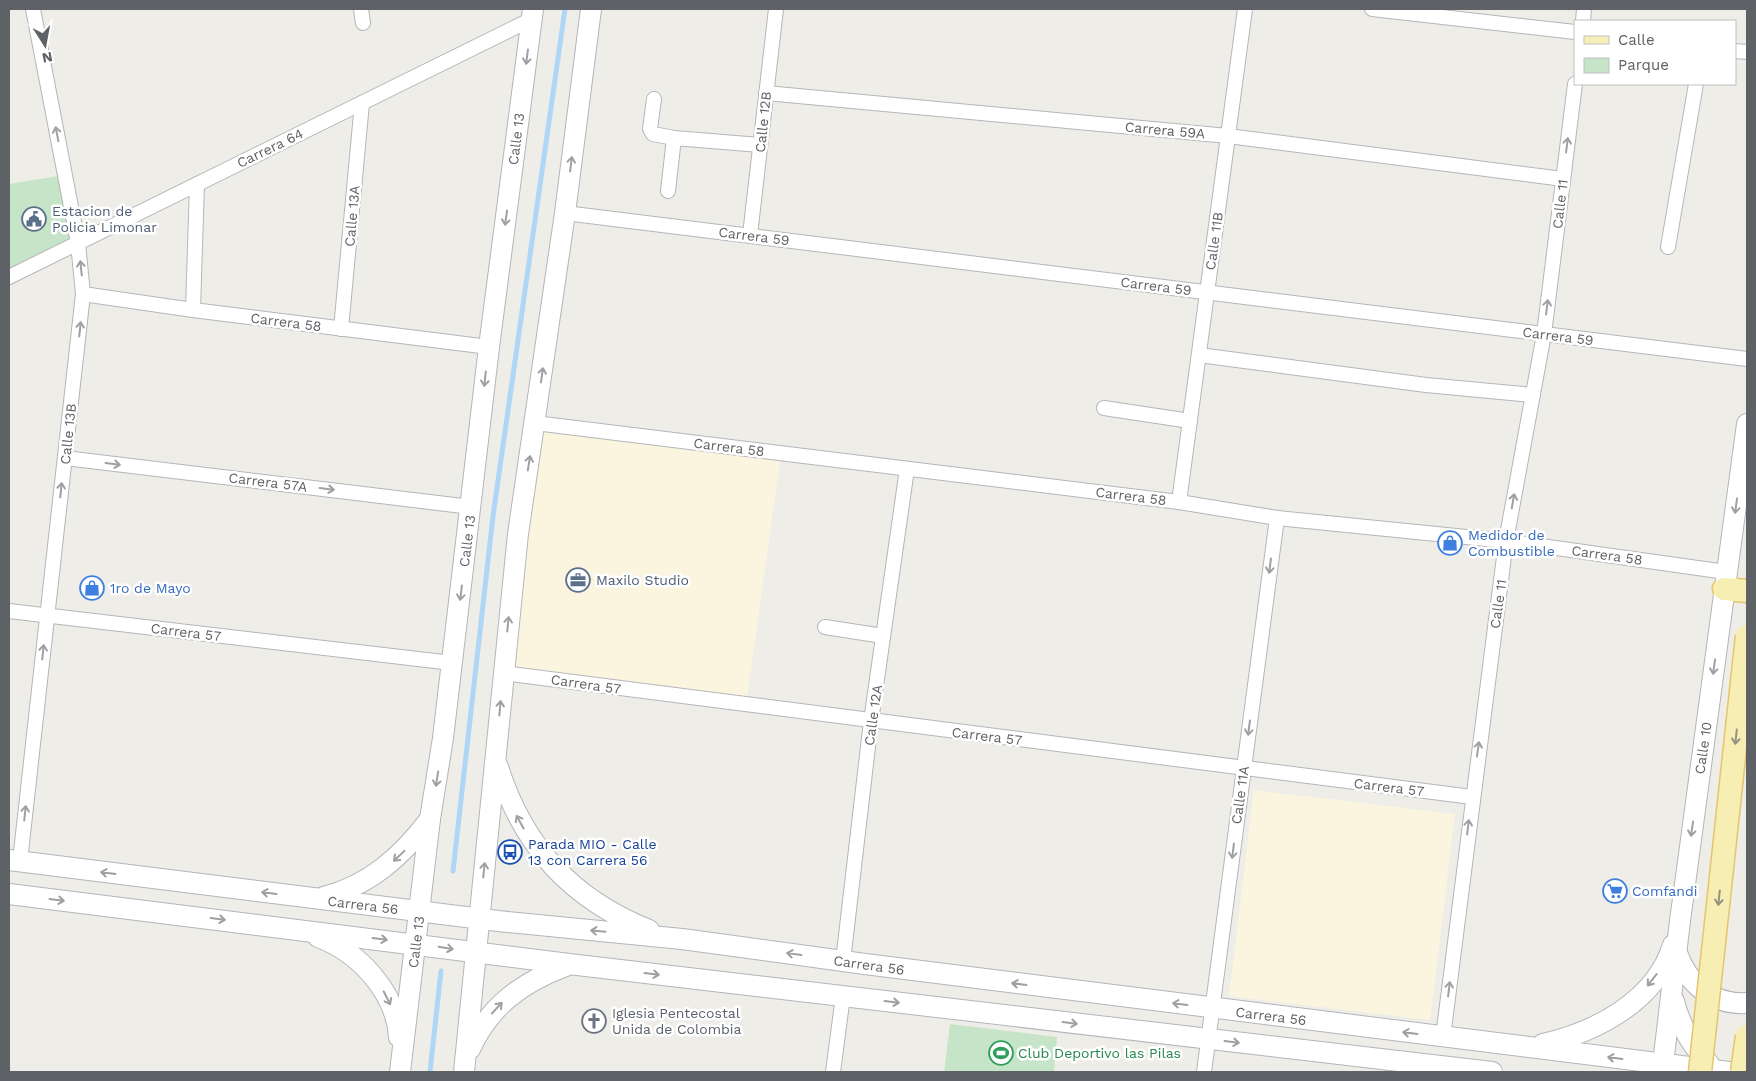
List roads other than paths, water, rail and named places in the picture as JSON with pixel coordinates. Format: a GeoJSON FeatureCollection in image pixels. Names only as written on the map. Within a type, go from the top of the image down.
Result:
{"type":"FeatureCollection","features":[{"type":"Feature","properties":{"kind":"main road"},"geometry":{"type":"LineString","coordinates":[[1725,580],[1747,591]]}},
{"type":"Feature","properties":{"kind":"main road"},"geometry":{"type":"LineString","coordinates":[[1715,1072],[1747,632]]}},
{"type":"Feature","properties":{"kind":"main road"},"geometry":{"type":"LineString","coordinates":[[1740,1072],[1747,1036]]}},
{"type":"Feature","properties":{"kind":"street","name":"Calle 13B"},"geometry":{"type":"LineString","coordinates":[[14,861],[47,616],[83,294],[78,243],[33,9]]}},
{"type":"Feature","properties":{"kind":"street"},"geometry":{"type":"LineString","coordinates":[[361,9],[363,23]]}},
{"type":"Feature","properties":{"kind":"street"},"geometry":{"type":"LineString","coordinates":[[465,1069],[518,534],[565,212],[591,9]]}},
{"type":"Feature","properties":{"kind":"street","name":"Calle 12B"},"geometry":{"type":"LineString","coordinates":[[750,235],[776,9]]}},
{"type":"Feature","properties":{"kind":"street","name":"Calle 11B"},"geometry":{"type":"LineString","coordinates":[[1179,502],[1245,9]]}},
{"type":"Feature","properties":{"kind":"street"},"geometry":{"type":"LineString","coordinates":[[1372,9],[1574,32]]}},
{"type":"Feature","properties":{"kind":"street","name":"Carrera 64"},"geometry":{"type":"LineString","coordinates":[[9,277],[362,103],[532,14]]}},
{"type":"Feature","properties":{"kind":"street","name":"Calle 13"},"geometry":{"type":"LineString","coordinates":[[400,1069],[532,14]]}},
{"type":"Feature","properties":{"kind":"street","name":"Calle 11"},"geometry":{"type":"LineString","coordinates":[[1443,1037],[1472,797],[1506,542],[1544,334],[1575,85]]}},
{"type":"Feature","properties":{"kind":"street"},"geometry":{"type":"LineString","coordinates":[[1668,248],[1696,85]]}},
{"type":"Feature","properties":{"kind":"street","name":"Carrera 59A"},"geometry":{"type":"LineString","coordinates":[[766,93],[1228,136],[1563,179]]}},
{"type":"Feature","properties":{"kind":"street"},"geometry":{"type":"LineString","coordinates":[[654,99],[650,129],[653,134],[674,138],[760,145]]}},
{"type":"Feature","properties":{"kind":"street","name":"Calle 13A"},"geometry":{"type":"LineString","coordinates":[[341,329],[362,103]]}},
{"type":"Feature","properties":{"kind":"street"},"geometry":{"type":"LineString","coordinates":[[668,191],[674,138]]}},
{"type":"Feature","properties":{"kind":"street"},"geometry":{"type":"LineString","coordinates":[[193,310],[197,184]]}},
{"type":"Feature","properties":{"kind":"street","name":"Carrera 59"},"geometry":{"type":"LineString","coordinates":[[565,212],[1747,359]]}},
{"type":"Feature","properties":{"kind":"street","name":"Carrera 58"},"geometry":{"type":"LineString","coordinates":[[83,294],[193,310],[489,347]]}},
{"type":"Feature","properties":{"kind":"street"},"geometry":{"type":"LineString","coordinates":[[1199,355],[1426,385],[1533,395]]}},
{"type":"Feature","properties":{"kind":"street"},"geometry":{"type":"LineString","coordinates":[[1104,408],[1190,421]]}},
{"type":"Feature","properties":{"kind":"street","name":"Carrera 58"},"geometry":{"type":"LineString","coordinates":[[535,423],[1179,502],[1276,518],[1506,542],[1725,580]]}},
{"type":"Feature","properties":{"kind":"street","name":"Calle 10"},"geometry":{"type":"LineString","coordinates":[[1663,1068],[1680,921],[1747,424]]}},
{"type":"Feature","properties":{"kind":"street","name":"Carrera 57A"},"geometry":{"type":"LineString","coordinates":[[65,458],[471,507]]}},
{"type":"Feature","properties":{"kind":"street","name":"Calle 12A"},"geometry":{"type":"LineString","coordinates":[[842,961],[871,721],[906,469]]}},
{"type":"Feature","properties":{"kind":"street","name":"Calle 11A"},"geometry":{"type":"LineString","coordinates":[[1204,1072],[1276,518]]}},
{"type":"Feature","properties":{"kind":"street","name":"Carrera 57"},"geometry":{"type":"LineString","coordinates":[[9,611],[452,663]]}},
{"type":"Feature","properties":{"kind":"street"},"geometry":{"type":"LineString","coordinates":[[825,627],[883,636]]}},
{"type":"Feature","properties":{"kind":"street","name":"Carrera 57"},"geometry":{"type":"LineString","coordinates":[[503,673],[1472,797]]}},
{"type":"Feature","properties":{"kind":"street"},"geometry":{"type":"LineString","coordinates":[[496,759],[507,794],[520,822],[538,849],[558,872],[582,894],[608,911],[651,931],[682,939]]}},
{"type":"Feature","properties":{"kind":"street"},"geometry":{"type":"LineString","coordinates":[[317,899],[342,892],[381,871],[405,850],[430,819]]}},
{"type":"Feature","properties":{"kind":"street","name":"Carrera 56"},"geometry":{"type":"LineString","coordinates":[[14,861],[479,919],[682,939],[842,961],[1511,1045],[1663,1068],[1715,1072]]}},
{"type":"Feature","properties":{"kind":"street"},"geometry":{"type":"LineString","coordinates":[[9,894],[416,943],[569,964],[1208,1039],[1448,1070],[1489,1072]]}},
{"type":"Feature","properties":{"kind":"street"},"geometry":{"type":"LineString","coordinates":[[1511,1045],[1544,1044],[1576,1036],[1605,1022],[1632,1003],[1654,979],[1671,950],[1680,921]]}},
{"type":"Feature","properties":{"kind":"street"},"geometry":{"type":"LineString","coordinates":[[295,928],[344,949],[373,975],[387,997],[397,1021],[400,1069]]}},
{"type":"Feature","properties":{"kind":"street"},"geometry":{"type":"LineString","coordinates":[[1677,953],[1682,967],[1702,991],[1730,1002],[1747,1003]]}},
{"type":"Feature","properties":{"kind":"street"},"geometry":{"type":"LineString","coordinates":[[465,1069],[478,1033],[498,1006],[530,981],[569,964]]}},
{"type":"Feature","properties":{"kind":"street"},"geometry":{"type":"LineString","coordinates":[[1672,992],[1677,1016],[1688,1039],[1715,1072]]}},
{"type":"Feature","properties":{"kind":"street"},"geometry":{"type":"LineString","coordinates":[[833,1072],[843,996]]}},
{"type":"Feature","properties":{"kind":"street"},"geometry":{"type":"LineString","coordinates":[[1740,1072],[1747,1064]]}},
{"type":"Feature","properties":{"kind":"street"},"geometry":{"type":"LineString","coordinates":[[1663,1068],[1684,1072]]}},
{"type":"Feature","properties":{"kind":"waterway"},"geometry":{"type":"LineString","coordinates":[[453,871],[493,516],[565,9]]}},
{"type":"Feature","properties":{"kind":"waterway"},"geometry":{"type":"LineString","coordinates":[[430,1072],[441,971]]}},
{"type":"Feature","properties":{"kind":"place","name":"Estacion de Policia Limonar"},"geometry":{"type":"Point","coordinates":[34,219]}},
{"type":"Feature","properties":{"kind":"place","name":"Medidor de Combustible"},"geometry":{"type":"Point","coordinates":[1450,543]}},
{"type":"Feature","properties":{"kind":"place","name":"Maxilo Studio"},"geometry":{"type":"Point","coordinates":[578,580]}},
{"type":"Feature","properties":{"kind":"place","name":"1ro de Mayo"},"geometry":{"type":"Point","coordinates":[92,588]}},
{"type":"Feature","properties":{"kind":"place","name":"Parada MIO - Calle 13 con Carrera 56"},"geometry":{"type":"Point","coordinates":[510,852]}},
{"type":"Feature","properties":{"kind":"place","name":"Comfandi"},"geometry":{"type":"Point","coordinates":[1615,891]}},
{"type":"Feature","properties":{"kind":"place","name":"Iglesia Pentecostal Unida de Colombia"},"geometry":{"type":"Point","coordinates":[594,1021]}},
{"type":"Feature","properties":{"kind":"place","name":"Club Deportivo las Pilas"},"geometry":{"type":"Point","coordinates":[1001,1053]}}]}
